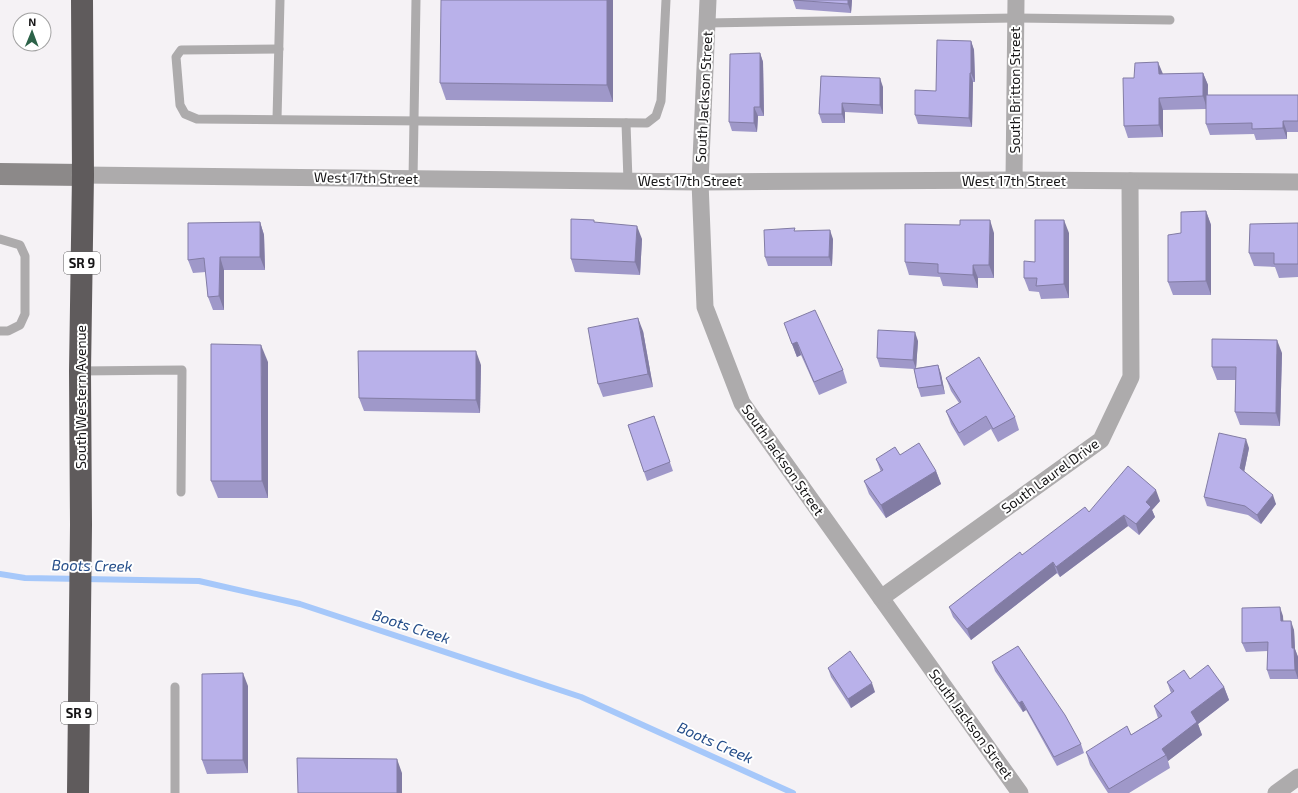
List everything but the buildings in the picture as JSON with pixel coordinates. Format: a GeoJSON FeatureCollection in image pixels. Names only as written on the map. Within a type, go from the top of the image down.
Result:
{"type":"FeatureCollection","features":[{"type":"Feature","properties":{"kind":"highway","name":"South Western Avenue"},"geometry":{"type":"LineString","coordinates":[[78,793],[81,525],[80,371],[83,175],[82,0]]}},
{"type":"Feature","properties":{"kind":"street","name":"South Jackson Street"},"geometry":{"type":"LineString","coordinates":[[708,0],[700,182],[705,307],[742,403],[1020,793]]}},
{"type":"Feature","properties":{"kind":"street","name":"South Britton Street"},"geometry":{"type":"LineString","coordinates":[[1014,180],[1016,0]]}},
{"type":"Feature","properties":{"kind":"street"},"geometry":{"type":"LineString","coordinates":[[0,174],[83,175]]}},
{"type":"Feature","properties":{"kind":"street","name":"West 17th Street"},"geometry":{"type":"LineString","coordinates":[[83,175],[700,182],[1014,180],[1298,182]]}},
{"type":"Feature","properties":{"kind":"street","name":"South Laurel Drive"},"geometry":{"type":"LineString","coordinates":[[881,598],[1100,440],[1132,377],[1130,181]]}},
{"type":"Feature","properties":{"kind":"street"},"geometry":{"type":"LineString","coordinates":[[1276,793],[1298,777]]}},
{"type":"Feature","properties":{"kind":"lane"},"geometry":{"type":"LineString","coordinates":[[277,119],[280,0]]}},
{"type":"Feature","properties":{"kind":"lane"},"geometry":{"type":"LineString","coordinates":[[414,179],[416,0]]}},
{"type":"Feature","properties":{"kind":"lane"},"geometry":{"type":"LineString","coordinates":[[279,49],[181,50],[176,57],[180,105],[185,114],[198,119],[647,123],[656,116],[661,101],[666,0]]}},
{"type":"Feature","properties":{"kind":"lane"},"geometry":{"type":"LineString","coordinates":[[707,23],[1016,18],[1170,20]]}},
{"type":"Feature","properties":{"kind":"lane"},"geometry":{"type":"LineString","coordinates":[[626,123],[628,181]]}},
{"type":"Feature","properties":{"kind":"lane"},"geometry":{"type":"LineString","coordinates":[[0,238],[20,245],[25,256],[25,314],[20,325],[8,331],[0,331]]}},
{"type":"Feature","properties":{"kind":"lane"},"geometry":{"type":"LineString","coordinates":[[80,371],[182,370],[180,492]]}},
{"type":"Feature","properties":{"kind":"lane"},"geometry":{"type":"LineString","coordinates":[[175,687],[175,793]]}},
{"type":"Feature","properties":{"kind":"waterway","name":"Boots Creek"},"geometry":{"type":"LineString","coordinates":[[0,574],[25,578],[199,581],[300,604],[581,697],[793,793]]}}]}
